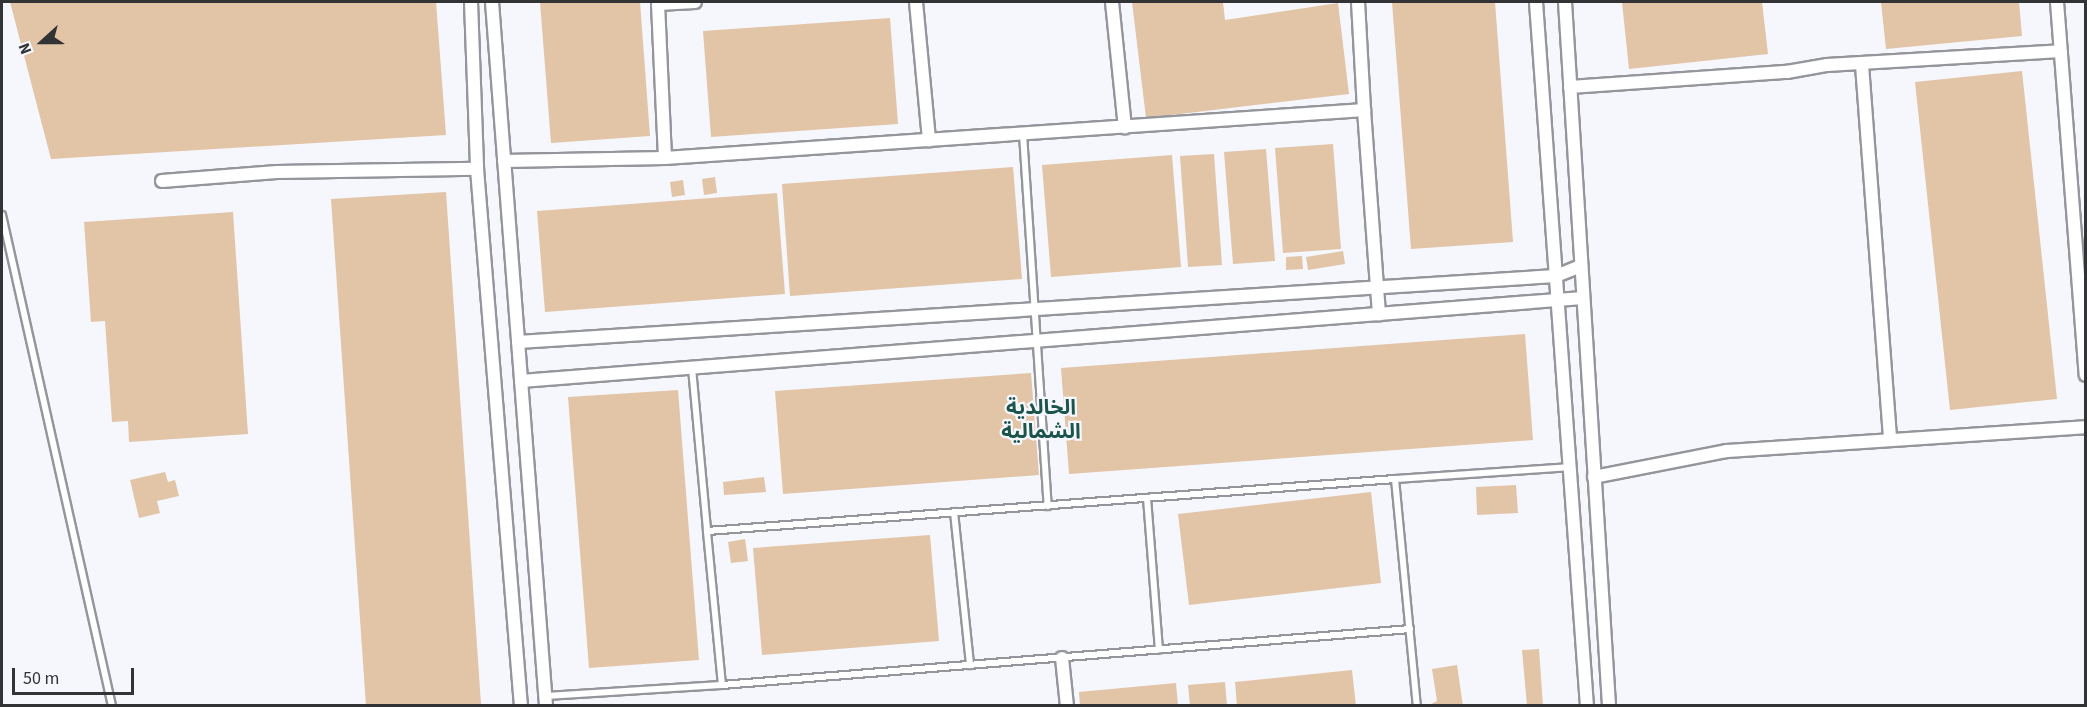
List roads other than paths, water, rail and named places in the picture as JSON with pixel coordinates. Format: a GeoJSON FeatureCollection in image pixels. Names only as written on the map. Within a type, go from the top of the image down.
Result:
{"type":"FeatureCollection","features":[{"type":"Feature","properties":{"kind":"street"},"geometry":{"type":"LineString","coordinates":[[471,2],[477,169],[521,705]]}},
{"type":"Feature","properties":{"kind":"street"},"geometry":{"type":"LineString","coordinates":[[492,2],[546,701]]}},
{"type":"Feature","properties":{"kind":"street"},"geometry":{"type":"LineString","coordinates":[[665,158],[658,4],[695,2]]}},
{"type":"Feature","properties":{"kind":"street"},"geometry":{"type":"LineString","coordinates":[[916,2],[929,140]]}},
{"type":"Feature","properties":{"kind":"street"},"geometry":{"type":"LineString","coordinates":[[1112,2],[1125,127]]}},
{"type":"Feature","properties":{"kind":"street"},"geometry":{"type":"LineString","coordinates":[[1358,2],[1378,314]]}},
{"type":"Feature","properties":{"kind":"street"},"geometry":{"type":"LineString","coordinates":[[1536,2],[1587,705]]}},
{"type":"Feature","properties":{"kind":"street"},"geometry":{"type":"LineString","coordinates":[[1565,2],[1608,705]]}},
{"type":"Feature","properties":{"kind":"street"},"geometry":{"type":"LineString","coordinates":[[2057,2],[2079,233],[2085,375]]}},
{"type":"Feature","properties":{"kind":"street"},"geometry":{"type":"LineString","coordinates":[[1570,87],[1787,72],[1827,65],[1862,65],[2061,51]]}},
{"type":"Feature","properties":{"kind":"street"},"geometry":{"type":"LineString","coordinates":[[1862,65],[1890,438]]}},
{"type":"Feature","properties":{"kind":"street"},"geometry":{"type":"LineString","coordinates":[[504,161],[665,158],[1364,110]]}},
{"type":"Feature","properties":{"kind":"street"},"geometry":{"type":"LineString","coordinates":[[162,181],[277,172],[477,169]]}},
{"type":"Feature","properties":{"kind":"street"},"geometry":{"type":"LineString","coordinates":[[518,342],[1556,276],[1581,266]]}},
{"type":"Feature","properties":{"kind":"street"},"geometry":{"type":"LineString","coordinates":[[521,381],[1583,298]]}},
{"type":"Feature","properties":{"kind":"street"},"geometry":{"type":"LineString","coordinates":[[1594,477],[1726,451],[1890,438],[2085,427]]}},
{"type":"Feature","properties":{"kind":"street"},"geometry":{"type":"LineString","coordinates":[[1062,658],[1067,705]]}},
{"type":"Feature","properties":{"kind":"lane"},"geometry":{"type":"LineString","coordinates":[[1023,134],[1048,506]]}},
{"type":"Feature","properties":{"kind":"lane"},"geometry":{"type":"LineString","coordinates":[[2,215],[112,705]]}},
{"type":"Feature","properties":{"kind":"lane"},"geometry":{"type":"LineString","coordinates":[[693,368],[722,685]]}},
{"type":"Feature","properties":{"kind":"lane"},"geometry":{"type":"LineString","coordinates":[[707,531],[1569,466]]}},
{"type":"Feature","properties":{"kind":"lane"},"geometry":{"type":"LineString","coordinates":[[1395,479],[1417,705]]}},
{"type":"Feature","properties":{"kind":"lane"},"geometry":{"type":"LineString","coordinates":[[1147,498],[1159,650]]}},
{"type":"Feature","properties":{"kind":"lane"},"geometry":{"type":"LineString","coordinates":[[954,512],[970,665]]}},
{"type":"Feature","properties":{"kind":"lane"},"geometry":{"type":"LineString","coordinates":[[546,701],[1410,629]]}},
{"type":"Feature","properties":{"kind":"district","name":"الخالدية الشمالية"},"geometry":{"type":"Point","coordinates":[1041,419]}}]}
